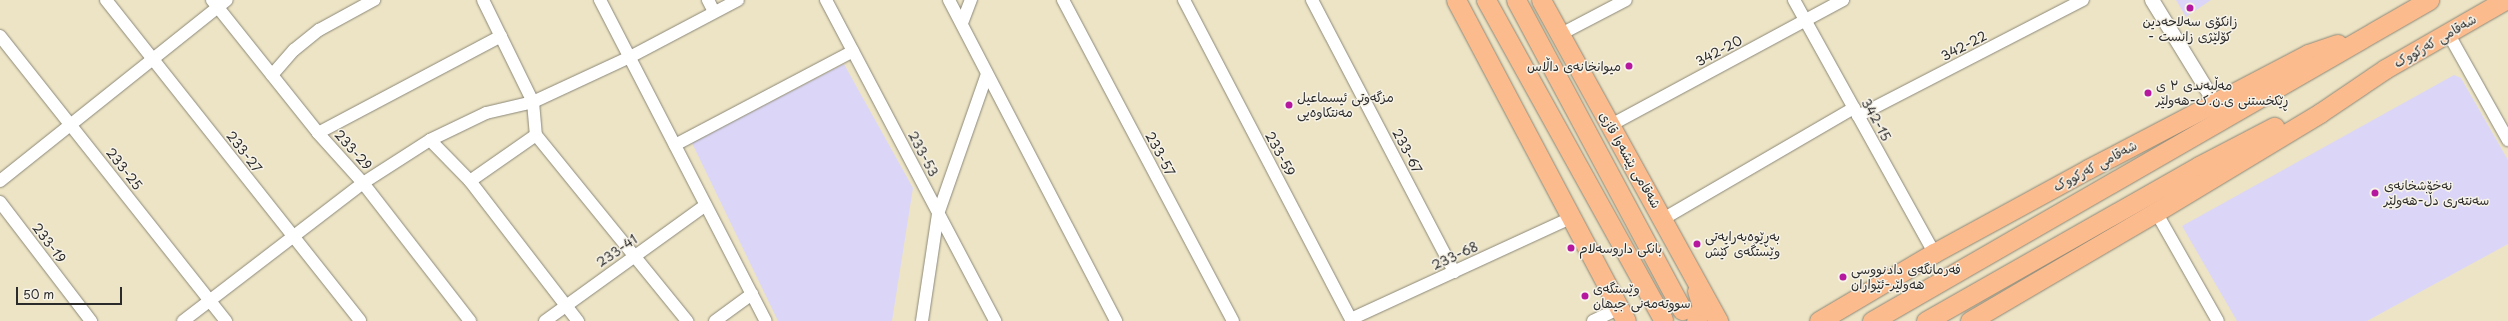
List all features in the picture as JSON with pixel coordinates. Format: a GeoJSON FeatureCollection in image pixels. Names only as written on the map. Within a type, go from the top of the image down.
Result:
{"type":"FeatureCollection","features":[{"type":"Feature","properties":{"kind":"highway"},"geometry":{"type":"LineString","coordinates":[[1456,0],[1623,314]]}},
{"type":"Feature","properties":{"kind":"highway"},"geometry":{"type":"LineString","coordinates":[[1486,0],[1663,319]]}},
{"type":"Feature","properties":{"kind":"highway","name":"شەقامی پێشەوا قازی"},"geometry":{"type":"LineString","coordinates":[[1516,0],[1689,315]]}},
{"type":"Feature","properties":{"kind":"highway","name":"شەقامی پێشەوا قازی"},"geometry":{"type":"LineString","coordinates":[[1541,0],[1561,34],[1609,126],[1721,321]]}},
{"type":"Feature","properties":{"kind":"highway","name":"شەقامی کەرکووک"},"geometry":{"type":"LineString","coordinates":[[1872,321],[2187,142],[2429,0]]}},
{"type":"Feature","properties":{"kind":"highway","name":"شەقامی کەرکووک"},"geometry":{"type":"LineString","coordinates":[[1970,321],[2156,212],[2320,113],[2385,70],[2505,0]]}},
{"type":"Feature","properties":{"kind":"highway","name":"شەقامی کەرکووک"},"geometry":{"type":"LineString","coordinates":[[1819,321],[1934,253],[2308,54],[2378,29]]}},
{"type":"Feature","properties":{"kind":"highway","name":"شەقامی کەرکووک"},"geometry":{"type":"LineString","coordinates":[[1926,321],[2199,166],[2385,70]]}},
{"type":"Feature","properties":{"kind":"highway"},"geometry":{"type":"LineString","coordinates":[[1575,225],[1637,321]]}},
{"type":"Feature","properties":{"kind":"highway"},"geometry":{"type":"LineString","coordinates":[[1682,253],[1702,303],[1701,313],[1689,315]]}},
{"type":"Feature","properties":{"kind":"highway"},"geometry":{"type":"LineString","coordinates":[[1824,321],[1841,308]]}},
{"type":"Feature","properties":{"kind":"street","name":"233-27"},"geometry":{"type":"LineString","coordinates":[[106,0],[360,321]]}},
{"type":"Feature","properties":{"kind":"street"},"geometry":{"type":"LineString","coordinates":[[272,75],[294,50],[315,33],[374,0]]}},
{"type":"Feature","properties":{"kind":"street"},"geometry":{"type":"LineString","coordinates":[[483,0],[533,102],[536,135],[687,321]]}},
{"type":"Feature","properties":{"kind":"street"},"geometry":{"type":"LineString","coordinates":[[600,0],[766,321]]}},
{"type":"Feature","properties":{"kind":"street"},"geometry":{"type":"LineString","coordinates":[[708,0],[714,12]]}},
{"type":"Feature","properties":{"kind":"street"},"geometry":{"type":"LineString","coordinates":[[182,321],[363,183],[430,140],[486,113],[533,102],[630,57],[738,0]]}},
{"type":"Feature","properties":{"kind":"street","name":"233-53"},"geometry":{"type":"LineString","coordinates":[[826,0],[995,321]]}},
{"type":"Feature","properties":{"kind":"street"},"geometry":{"type":"LineString","coordinates":[[949,0],[1116,321]]}},
{"type":"Feature","properties":{"kind":"street"},"geometry":{"type":"LineString","coordinates":[[962,23],[971,0]]}},
{"type":"Feature","properties":{"kind":"street","name":"233-57"},"geometry":{"type":"LineString","coordinates":[[1063,0],[1233,321]]}},
{"type":"Feature","properties":{"kind":"street","name":"233-59"},"geometry":{"type":"LineString","coordinates":[[1184,0],[1352,320]]}},
{"type":"Feature","properties":{"kind":"street","name":"233-67"},"geometry":{"type":"LineString","coordinates":[[1312,0],[1454,272]]}},
{"type":"Feature","properties":{"kind":"street"},"geometry":{"type":"LineString","coordinates":[[1561,34],[1626,0]]}},
{"type":"Feature","properties":{"kind":"street","name":"342-15"},"geometry":{"type":"LineString","coordinates":[[1794,0],[1934,253]]}},
{"type":"Feature","properties":{"kind":"street","name":"342-20"},"geometry":{"type":"LineString","coordinates":[[1609,126],[1843,0]]}},
{"type":"Feature","properties":{"kind":"street","name":"342-22"},"geometry":{"type":"LineString","coordinates":[[1663,219],[1856,112],[2083,0]]}},
{"type":"Feature","properties":{"kind":"street"},"geometry":{"type":"LineString","coordinates":[[2152,0],[2216,103]]}},
{"type":"Feature","properties":{"kind":"street"},"geometry":{"type":"LineString","coordinates":[[0,181],[154,61],[219,2]]}},
{"type":"Feature","properties":{"kind":"street","name":"233-29"},"geometry":{"type":"LineString","coordinates":[[219,2],[272,75],[318,133],[363,183],[470,321]]}},
{"type":"Feature","properties":{"kind":"street"},"geometry":{"type":"LineString","coordinates":[[2448,33],[2508,140]]}},
{"type":"Feature","properties":{"kind":"street","name":"233-25"},"geometry":{"type":"LineString","coordinates":[[0,36],[226,321]]}},
{"type":"Feature","properties":{"kind":"street"},"geometry":{"type":"LineString","coordinates":[[318,133],[501,36]]}},
{"type":"Feature","properties":{"kind":"street"},"geometry":{"type":"LineString","coordinates":[[675,145],[853,51]]}},
{"type":"Feature","properties":{"kind":"street"},"geometry":{"type":"LineString","coordinates":[[922,321],[938,214],[987,74]]}},
{"type":"Feature","properties":{"kind":"street"},"geometry":{"type":"LineString","coordinates":[[470,181],[536,135]]}},
{"type":"Feature","properties":{"kind":"street"},"geometry":{"type":"LineString","coordinates":[[430,140],[470,181],[578,321]]}},
{"type":"Feature","properties":{"kind":"street","name":"233-19"},"geometry":{"type":"LineString","coordinates":[[0,202],[91,321]]}},
{"type":"Feature","properties":{"kind":"street","name":"233-41"},"geometry":{"type":"LineString","coordinates":[[545,321],[565,305],[706,205]]}},
{"type":"Feature","properties":{"kind":"street"},"geometry":{"type":"LineString","coordinates":[[2156,212],[2218,321]]}},
{"type":"Feature","properties":{"kind":"street","name":"233-68"},"geometry":{"type":"LineString","coordinates":[[1352,320],[1454,272],[1575,225]]}},
{"type":"Feature","properties":{"kind":"street"},"geometry":{"type":"LineString","coordinates":[[715,321],[752,294]]}},
{"type":"Feature","properties":{"kind":"street"},"geometry":{"type":"LineString","coordinates":[[1593,321],[1623,314]]}},
{"type":"Feature","properties":{"kind":"shaded area","name":"زانکۆی سەلاحەدین - کۆلێژی زانست"},"geometry":{"type":"Polygon","coordinates":[[[2176,0],[2211,0],[2186,17],[2176,0]]]}},
{"type":"Feature","properties":{"kind":"shaded area"},"geometry":{"type":"Polygon","coordinates":[[[844,64],[913,188],[892,321],[778,321],[692,143],[844,64]]]}},
{"type":"Feature","properties":{"kind":"shaded area","name":"نەخۆشخانەی سەنتەری دڵ-هەولێر"},"geometry":{"type":"Polygon","coordinates":[[[2454,75],[2461,78],[2508,160],[2508,244],[2367,321],[2237,321],[2182,226],[2454,75]]]}},
{"type":"Feature","properties":{"kind":"place","name":"زانکۆی سەلاحەدین - کۆلێژی زانست"},"geometry":{"type":"Point","coordinates":[2190,8]}},
{"type":"Feature","properties":{"kind":"place","name":"میوانخانەی داڵاس"},"geometry":{"type":"Point","coordinates":[1629,66]}},
{"type":"Feature","properties":{"kind":"place","name":"مەڵبەندی ٣ ی ڕێکخستنی ی.ن.ک-هەولێر"},"geometry":{"type":"Point","coordinates":[2148,93]}},
{"type":"Feature","properties":{"kind":"place","name":"مزگەوتی ئیسماعیل مەنتکاوەیی"},"geometry":{"type":"Point","coordinates":[1289,105]}},
{"type":"Feature","properties":{"kind":"place","name":"نەخۆشخانەی سەنتەری دڵ-هەولێر"},"geometry":{"type":"Point","coordinates":[2375,193]}},
{"type":"Feature","properties":{"kind":"place","name":"بەڕێوەبەرایەتی وێستگەی کێش"},"geometry":{"type":"Point","coordinates":[1697,244]}},
{"type":"Feature","properties":{"kind":"place","name":"بانکی داروسەلام"},"geometry":{"type":"Point","coordinates":[1571,248]}},
{"type":"Feature","properties":{"kind":"place","name":"فه‌رمانگه‌ی دادنووسی هه‌ولێر-ئێواران"},"geometry":{"type":"Point","coordinates":[1843,277]}},
{"type":"Feature","properties":{"kind":"place","name":"وێستگەی سووتەمەنی جیھان"},"geometry":{"type":"Point","coordinates":[1585,296]}}]}
